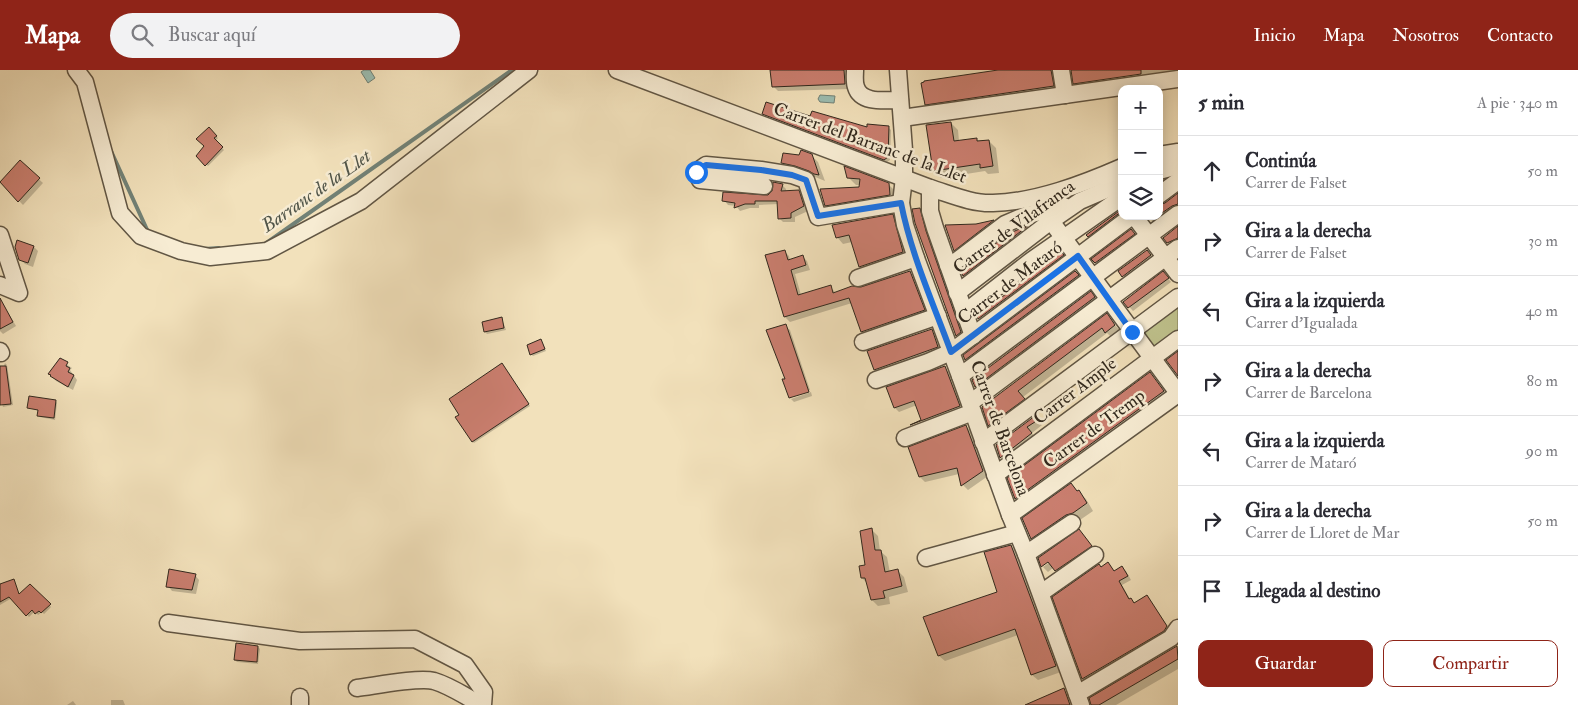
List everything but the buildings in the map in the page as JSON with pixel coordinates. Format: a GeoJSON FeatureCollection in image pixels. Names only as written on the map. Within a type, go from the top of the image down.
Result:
{"type":"FeatureCollection","features":[{"type":"Feature","properties":{"kind":"street"},"geometry":{"type":"LineString","coordinates":[[76,70],[85,82],[120,213],[141,236],[181,251],[210,257],[267,251],[361,201],[529,70]]}},
{"type":"Feature","properties":{"kind":"street","name":"Carrer del Barranc de la Llet"},"geometry":{"type":"LineString","coordinates":[[617,70],[930,188],[974,201],[992,203],[1021,199],[1090,181],[1118,169]]}},
{"type":"Feature","properties":{"kind":"street"},"geometry":{"type":"LineString","coordinates":[[855,70],[856,87],[862,95],[871,100],[900,100]]}},
{"type":"Feature","properties":{"kind":"street","name":"Carrer de Barcelona"},"geometry":{"type":"LineString","coordinates":[[898,70],[904,178],[901,203],[905,225],[995,475],[1079,699]]}},
{"type":"Feature","properties":{"kind":"street"},"geometry":{"type":"LineString","coordinates":[[1061,70],[1065,95]]}},
{"type":"Feature","properties":{"kind":"street"},"geometry":{"type":"LineString","coordinates":[[902,118],[1178,79]]}},
{"type":"Feature","properties":{"kind":"street"},"geometry":{"type":"LineString","coordinates":[[1163,154],[1178,152]]}},
{"type":"Feature","properties":{"kind":"street"},"geometry":{"type":"LineString","coordinates":[[764,186],[700,180],[696,172],[706,165],[761,170],[792,175],[806,180],[818,216],[901,203]]}},
{"type":"Feature","properties":{"kind":"street"},"geometry":{"type":"LineString","coordinates":[[1163,170],[1178,166]]}},
{"type":"Feature","properties":{"kind":"street"},"geometry":{"type":"LineString","coordinates":[[1163,192],[1178,181]]}},
{"type":"Feature","properties":{"kind":"street"},"geometry":{"type":"LineString","coordinates":[[930,188],[930,211],[973,336]]}},
{"type":"Feature","properties":{"kind":"street","name":"Carrer de Vilafranca"},"geometry":{"type":"LineString","coordinates":[[958,293],[1080,201],[1118,195]]}},
{"type":"Feature","properties":{"kind":"street"},"geometry":{"type":"LineString","coordinates":[[964,313],[1118,196]]}},
{"type":"Feature","properties":{"kind":"street"},"geometry":{"type":"LineString","coordinates":[[948,265],[1005,224],[1024,216],[1056,209],[1080,201]]}},
{"type":"Feature","properties":{"kind":"street"},"geometry":{"type":"LineString","coordinates":[[960,376],[1178,214]]}},
{"type":"Feature","properties":{"kind":"street","name":"Carrer de Mataró"},"geometry":{"type":"LineString","coordinates":[[876,380],[951,352],[1128,220]]}},
{"type":"Feature","properties":{"kind":"street"},"geometry":{"type":"LineString","coordinates":[[1136,220],[1149,236],[1172,253],[1178,274]]}},
{"type":"Feature","properties":{"kind":"street"},"geometry":{"type":"LineString","coordinates":[[1051,221],[1178,393]]}},
{"type":"Feature","properties":{"kind":"street"},"geometry":{"type":"LineString","coordinates":[[0,235],[19,293],[0,285]]}},
{"type":"Feature","properties":{"kind":"street"},"geometry":{"type":"LineString","coordinates":[[905,438],[972,408],[1172,253]]}},
{"type":"Feature","properties":{"kind":"street"},"geometry":{"type":"LineString","coordinates":[[858,278],[916,258]]}},
{"type":"Feature","properties":{"kind":"street"},"geometry":{"type":"LineString","coordinates":[[983,442],[1178,297]]}},
{"type":"Feature","properties":{"kind":"street"},"geometry":{"type":"LineString","coordinates":[[863,342],[938,316]]}},
{"type":"Feature","properties":{"kind":"street","name":"Carrer Ample"},"geometry":{"type":"LineString","coordinates":[[995,475],[1178,339]]}},
{"type":"Feature","properties":{"kind":"street","name":"Carrer de Tremp"},"geometry":{"type":"LineString","coordinates":[[1010,515],[1178,393]]}},
{"type":"Feature","properties":{"kind":"street"},"geometry":{"type":"LineString","coordinates":[[1026,554],[1072,523]]}},
{"type":"Feature","properties":{"kind":"street"},"geometry":{"type":"LineString","coordinates":[[926,558],[1018,533]]}},
{"type":"Feature","properties":{"kind":"street"},"geometry":{"type":"LineString","coordinates":[[1040,593],[1095,555]]}},
{"type":"Feature","properties":{"kind":"street"},"geometry":{"type":"LineString","coordinates":[[168,623],[300,640],[415,639],[464,665],[484,692],[482,705],[449,687],[431,680],[396,682],[357,688]]}},
{"type":"Feature","properties":{"kind":"street"},"geometry":{"type":"LineString","coordinates":[[1079,699],[1171,638],[1178,628]]}},
{"type":"Feature","properties":{"kind":"green space"},"geometry":{"type":"Polygon","coordinates":[[[1178,300],[1178,330],[1148,350],[1135,330],[1178,300]]]}},
{"type":"Feature","properties":{"kind":"water"},"geometry":{"type":"Polygon","coordinates":[[[370,70],[375,78],[368,83],[361,72],[370,70]]]}},
{"type":"Feature","properties":{"kind":"water"},"geometry":{"type":"Polygon","coordinates":[[[820,95],[835,96],[834,103],[820,102],[818,99],[820,95]]]}},
{"type":"Feature","properties":{"kind":"waterway","name":"Barranc de la Llet"},"geometry":{"type":"LineString","coordinates":[[265,244],[512,70]]}},
{"type":"Feature","properties":{"kind":"waterway","name":"Barranc de la Llet"},"geometry":{"type":"LineString","coordinates":[[111,151],[149,234]]}},
{"type":"Feature","properties":{"kind":"waterway","name":"Barranc de la Llet"},"geometry":{"type":"LineString","coordinates":[[204,249],[219,248]]}},
{"type":"Feature","properties":{"kind":"route"},"geometry":{"type":"LineString","coordinates":[[696,172],[706,165],[761,170],[792,175],[806,180],[818,216],[901,203],[905,225],[916,258],[951,352],[1078,256],[1132,332]]}}]}
